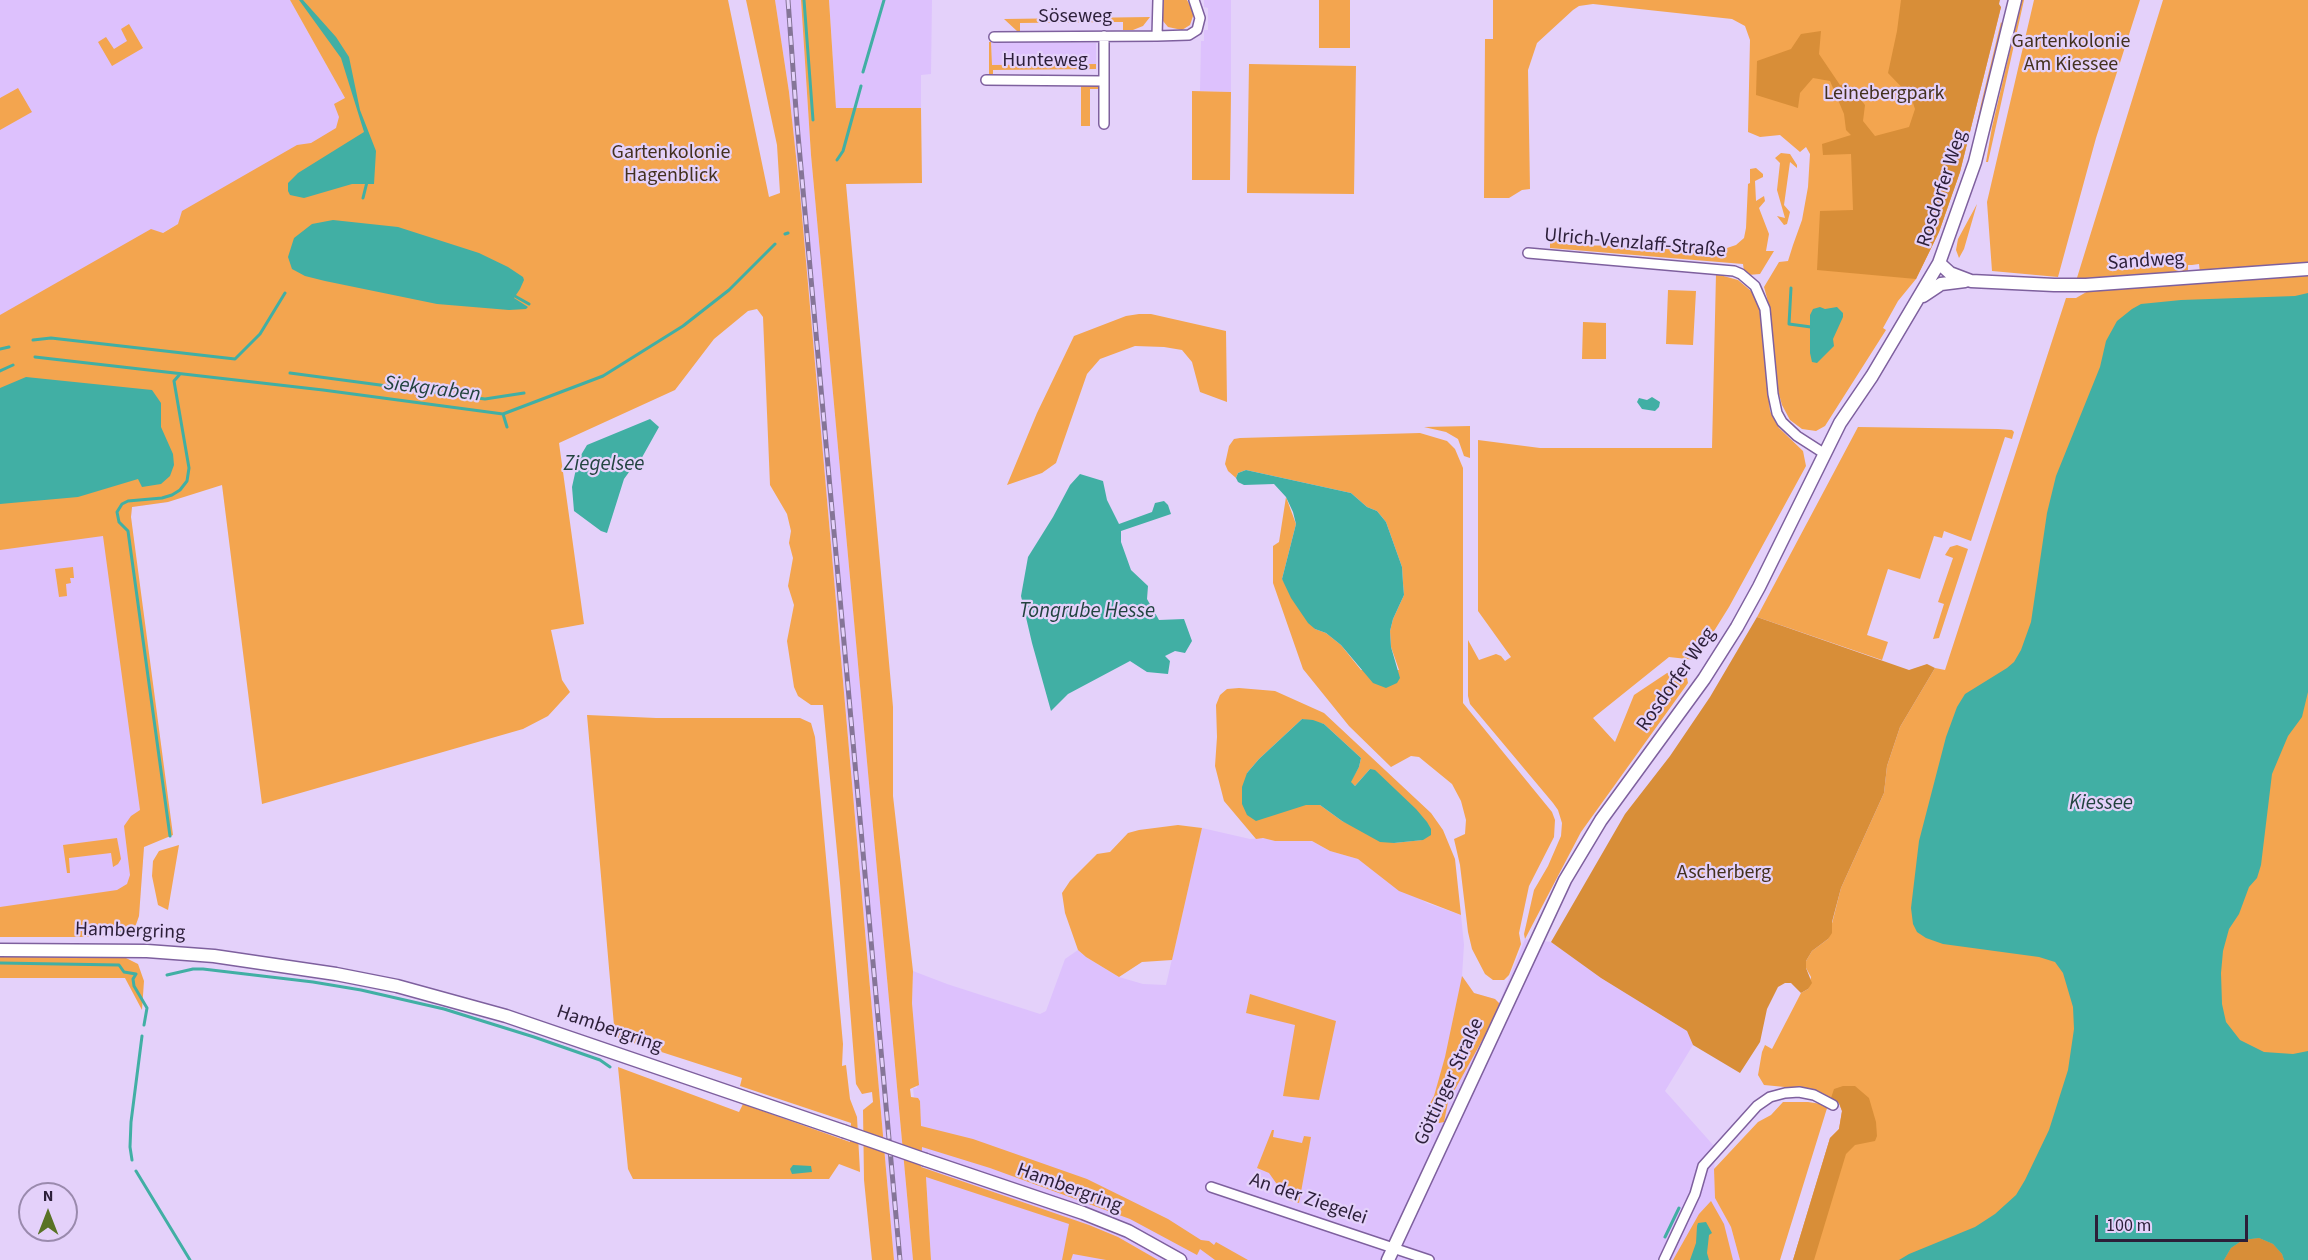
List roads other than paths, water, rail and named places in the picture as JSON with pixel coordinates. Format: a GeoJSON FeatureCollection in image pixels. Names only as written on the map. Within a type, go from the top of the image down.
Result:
{"type":"FeatureCollection","features":[{"type":"Feature","properties":{"kind":"main road","name":"Rosdorfer Weg"},"geometry":{"type":"LineString","coordinates":[[1546,919],[1565,880],[1601,820],[1704,679],[1737,627],[1826,454],[1845,426],[1939,263],[1976,162],[2015,0]]}},
{"type":"Feature","properties":{"kind":"main road","name":"Sandweg"},"geometry":{"type":"LineString","coordinates":[[1939,263],[1950,273],[1971,281],[2082,285],[2308,269]]}},
{"type":"Feature","properties":{"kind":"main road","name":"Sandweg"},"geometry":{"type":"LineString","coordinates":[[1939,263],[1986,283]]}},
{"type":"Feature","properties":{"kind":"main road"},"geometry":{"type":"LineString","coordinates":[[1916,303],[1941,284],[1971,281]]}},
{"type":"Feature","properties":{"kind":"main road","name":"Göttinger Straße"},"geometry":{"type":"LineString","coordinates":[[1391,1255],[1546,919]]}},
{"type":"Feature","properties":{"kind":"main road","name":"Hambergring"},"geometry":{"type":"LineString","coordinates":[[0,950],[147,951],[214,956],[314,970],[397,986],[506,1016],[1083,1213],[1128,1231],[1180,1260]]}},
{"type":"Feature","properties":{"kind":"street"},"geometry":{"type":"LineString","coordinates":[[1157,36],[1158,0]]}},
{"type":"Feature","properties":{"kind":"street","name":"Söseweg"},"geometry":{"type":"LineString","coordinates":[[994,37],[1189,35],[1197,30],[1200,18],[1194,0]]}},
{"type":"Feature","properties":{"kind":"street","name":"Hunteweg"},"geometry":{"type":"LineString","coordinates":[[1104,36],[1104,124]]}},
{"type":"Feature","properties":{"kind":"street","name":"Hunteweg"},"geometry":{"type":"LineString","coordinates":[[986,80],[1104,81]]}},
{"type":"Feature","properties":{"kind":"street","name":"Ulrich-Venzlaff-Straße"},"geometry":{"type":"LineString","coordinates":[[1528,253],[1734,271],[1742,274],[1755,286],[1765,309],[1777,413],[1782,422],[1797,436],[1826,454]]}},
{"type":"Feature","properties":{"kind":"street"},"geometry":{"type":"LineString","coordinates":[[1664,1260],[1695,1194],[1703,1166],[1757,1106],[1770,1097],[1799,1092],[1814,1095],[1833,1104]]}},
{"type":"Feature","properties":{"kind":"street","name":"An der Ziegelei"},"geometry":{"type":"LineString","coordinates":[[1211,1187],[1391,1255]]}},
{"type":"Feature","properties":{"kind":"street"},"geometry":{"type":"LineString","coordinates":[[1391,1255],[1429,1260]]}},
{"type":"Feature","properties":{"kind":"water"},"geometry":{"type":"Polygon","coordinates":[[[299,0],[303,0],[336,37],[349,57],[360,110],[376,151],[374,184],[352,184],[304,198],[290,195],[288,191],[288,183],[298,173],[364,132],[341,58],[299,0]]]}},
{"type":"Feature","properties":{"kind":"water"},"geometry":{"type":"Polygon","coordinates":[[[333,220],[398,227],[479,253],[523,277],[524,280],[514,298],[528,307],[509,310],[437,304],[325,281],[305,276],[292,269],[288,257],[294,238],[312,224],[333,220]]]}},
{"type":"Feature","properties":{"kind":"water","name":"Kiessee"},"geometry":{"type":"Polygon","coordinates":[[[2308,293],[2308,692],[2302,717],[2288,736],[2272,774],[2261,865],[2257,878],[2249,887],[2239,914],[2229,929],[2223,951],[2221,973],[2222,1004],[2226,1022],[2240,1040],[2264,1052],[2293,1054],[2308,1051],[2308,1260],[2284,1260],[2273,1244],[2259,1238],[2243,1240],[2231,1248],[2224,1260],[1899,1260],[1975,1227],[1995,1214],[2016,1195],[2049,1130],[2068,1070],[2074,1029],[2073,1007],[2063,973],[2055,962],[2039,957],[1943,944],[1926,938],[1917,932],[1913,924],[1911,908],[1919,841],[1946,737],[1957,707],[1965,694],[2007,668],[2014,662],[2021,650],[2031,622],[2047,513],[2056,476],[2100,367],[2106,341],[2117,321],[2141,304],[2181,300],[2295,296],[2308,293]]]}},
{"type":"Feature","properties":{"kind":"water"},"geometry":{"type":"Polygon","coordinates":[[[1820,307],[1825,309],[1837,307],[1843,313],[1843,317],[1833,339],[1834,346],[1817,363],[1812,362],[1810,353],[1810,315],[1813,309],[1820,307]]]}},
{"type":"Feature","properties":{"kind":"water"},"geometry":{"type":"Polygon","coordinates":[[[26,377],[152,390],[161,403],[161,427],[173,454],[174,465],[170,476],[161,484],[142,487],[138,479],[78,497],[0,504],[0,388],[26,377]]]}},
{"type":"Feature","properties":{"kind":"water"},"geometry":{"type":"Polygon","coordinates":[[[1652,397],[1660,402],[1655,411],[1642,409],[1637,402],[1639,398],[1647,400],[1652,397]]]}},
{"type":"Feature","properties":{"kind":"water","name":"Ziegelsee"},"geometry":{"type":"Polygon","coordinates":[[[650,419],[659,427],[640,461],[624,479],[607,533],[601,531],[574,511],[572,487],[578,460],[587,445],[650,419]]]}},
{"type":"Feature","properties":{"kind":"water"},"geometry":{"type":"Polygon","coordinates":[[[1246,470],[1351,493],[1367,507],[1377,511],[1386,522],[1402,567],[1404,595],[1390,631],[1391,647],[1400,678],[1397,683],[1386,688],[1373,683],[1341,645],[1308,623],[1291,598],[1282,579],[1296,524],[1293,512],[1286,497],[1274,484],[1244,485],[1238,482],[1236,478],[1238,473],[1246,470]]]}},
{"type":"Feature","properties":{"kind":"water","name":"Tongrube Hesse"},"geometry":{"type":"Polygon","coordinates":[[[1080,474],[1103,481],[1107,500],[1119,524],[1152,512],[1155,503],[1164,501],[1168,505],[1171,514],[1121,531],[1121,542],[1131,570],[1148,586],[1147,599],[1159,620],[1184,619],[1192,641],[1185,653],[1175,651],[1165,656],[1170,661],[1168,674],[1147,672],[1130,661],[1068,694],[1051,711],[1021,596],[1028,557],[1070,485],[1080,474]]]}},
{"type":"Feature","properties":{"kind":"water"},"geometry":{"type":"Polygon","coordinates":[[[1302,719],[1324,724],[1361,758],[1351,782],[1355,786],[1370,769],[1375,770],[1416,809],[1427,822],[1431,835],[1423,840],[1380,842],[1342,821],[1320,805],[1306,805],[1256,821],[1247,815],[1242,804],[1242,787],[1247,773],[1302,719]]]}},
{"type":"Feature","properties":{"kind":"water"},"geometry":{"type":"Polygon","coordinates":[[[793,1165],[811,1166],[812,1172],[792,1174],[790,1169],[793,1165]]]}},
{"type":"Feature","properties":{"kind":"water"},"geometry":{"type":"Polygon","coordinates":[[[1706,1222],[1712,1233],[1709,1235],[1707,1253],[1709,1260],[1690,1260],[1696,1243],[1698,1223],[1706,1222]]]}},
{"type":"Feature","properties":{"kind":"waterway"},"geometry":{"type":"LineString","coordinates":[[804,0],[813,120]]}},
{"type":"Feature","properties":{"kind":"waterway"},"geometry":{"type":"LineString","coordinates":[[863,72],[884,0]]}},
{"type":"Feature","properties":{"kind":"waterway"},"geometry":{"type":"LineString","coordinates":[[837,160],[843,151],[861,86]]}},
{"type":"Feature","properties":{"kind":"waterway"},"geometry":{"type":"LineString","coordinates":[[363,198],[367,182]]}},
{"type":"Feature","properties":{"kind":"waterway","name":"Siekgraben"},"geometry":{"type":"LineString","coordinates":[[35,357],[323,390],[503,414],[603,376],[683,326],[729,290],[775,244]]}},
{"type":"Feature","properties":{"kind":"waterway"},"geometry":{"type":"LineString","coordinates":[[1791,288],[1789,324],[1811,327]]}},
{"type":"Feature","properties":{"kind":"waterway"},"geometry":{"type":"LineString","coordinates":[[33,340],[51,338],[235,359],[260,334],[285,293]]}},
{"type":"Feature","properties":{"kind":"waterway"},"geometry":{"type":"LineString","coordinates":[[513,295],[529,304]]}},
{"type":"Feature","properties":{"kind":"waterway"},"geometry":{"type":"LineString","coordinates":[[0,349],[9,347]]}},
{"type":"Feature","properties":{"kind":"waterway","name":"Siekgraben"},"geometry":{"type":"LineString","coordinates":[[0,371],[13,365]]}},
{"type":"Feature","properties":{"kind":"waterway"},"geometry":{"type":"LineString","coordinates":[[290,373],[485,399],[524,393]]}},
{"type":"Feature","properties":{"kind":"waterway"},"geometry":{"type":"LineString","coordinates":[[170,836],[128,531],[119,522],[117,512],[122,504],[128,501],[172,495],[180,490],[187,481],[189,468],[174,381],[180,374]]}},
{"type":"Feature","properties":{"kind":"waterway"},"geometry":{"type":"LineString","coordinates":[[503,414],[507,427]]}},
{"type":"Feature","properties":{"kind":"waterway"},"geometry":{"type":"LineString","coordinates":[[97,935],[126,932],[129,934]]}},
{"type":"Feature","properties":{"kind":"waterway"},"geometry":{"type":"LineString","coordinates":[[0,963],[119,965],[124,972],[136,974],[133,979],[134,986],[147,1008],[144,1025]]}},
{"type":"Feature","properties":{"kind":"waterway"},"geometry":{"type":"LineString","coordinates":[[167,975],[203,969],[361,990],[444,1009],[600,1060],[610,1067]]}},
{"type":"Feature","properties":{"kind":"waterway"},"geometry":{"type":"LineString","coordinates":[[132,1160],[131,1122],[142,1036]]}},
{"type":"Feature","properties":{"kind":"waterway"},"geometry":{"type":"LineString","coordinates":[[136,1171],[190,1260]]}},
{"type":"Feature","properties":{"kind":"waterway"},"geometry":{"type":"LineString","coordinates":[[1665,1237],[1679,1208]]}},
{"type":"Feature","properties":{"kind":"railway"},"geometry":{"type":"LineString","coordinates":[[788,0],[797,124],[900,1260]]}},
{"type":"Feature","properties":{"kind":"park label","name":"Gartenkolonie Am Kiessee"},"geometry":{"type":"Point","coordinates":[2071,54]}},
{"type":"Feature","properties":{"kind":"park label","name":"Leinebergpark"},"geometry":{"type":"Point","coordinates":[1884,95]}},
{"type":"Feature","properties":{"kind":"park label","name":"Gartenkolonie Hagenblick"},"geometry":{"type":"Point","coordinates":[671,166]}},
{"type":"Feature","properties":{"kind":"park label","name":"Ascherberg"},"geometry":{"type":"Point","coordinates":[1724,874]}}]}
